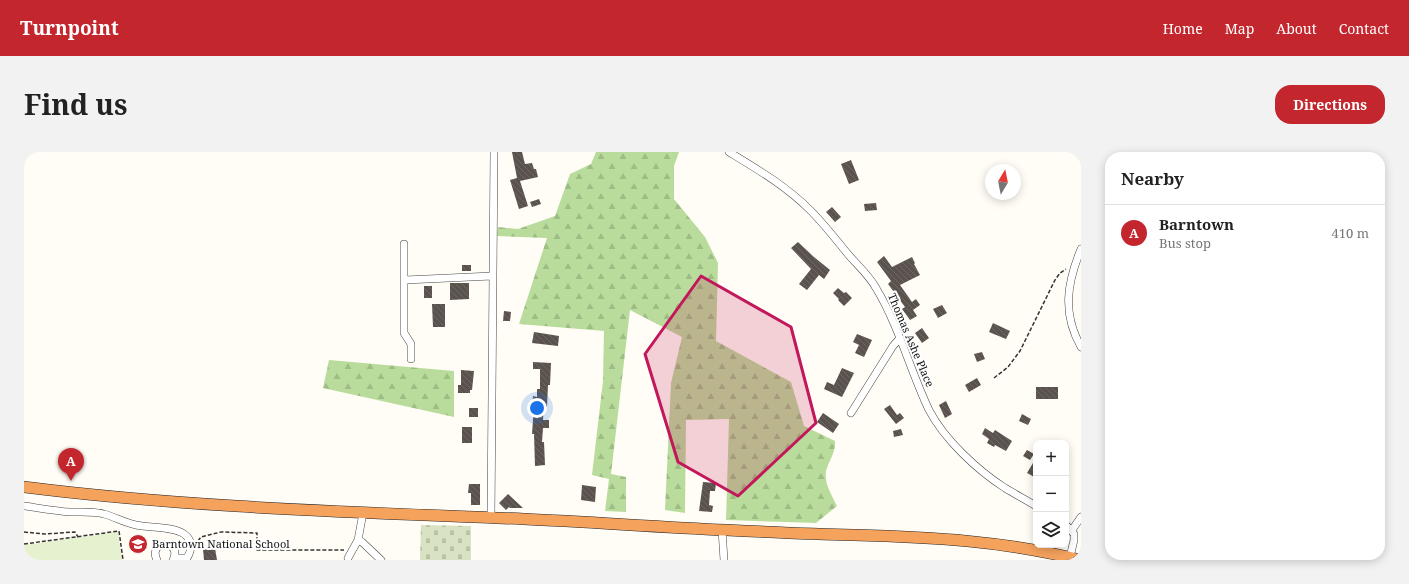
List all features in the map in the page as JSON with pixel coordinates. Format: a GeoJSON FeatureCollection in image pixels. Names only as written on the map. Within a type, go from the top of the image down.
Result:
{"type":"FeatureCollection","features":[{"type":"Feature","properties":{"kind":"highway"},"geometry":{"type":"LineString","coordinates":[[24,487],[168,501],[278,509],[722,530],[951,539],[989,542],[1075,559]]}},
{"type":"Feature","properties":{"kind":"street"},"geometry":{"type":"LineString","coordinates":[[491,518],[494,152]]}},
{"type":"Feature","properties":{"kind":"street","name":"Thomas Ashe Place"},"geometry":{"type":"LineString","coordinates":[[729,152],[769,176],[809,208],[831,233],[876,288],[900,338],[930,411],[946,435],[961,452],[980,469],[1004,487],[1033,504]]}},
{"type":"Feature","properties":{"kind":"street"},"geometry":{"type":"LineString","coordinates":[[404,244],[404,333],[411,344],[411,359]]}},
{"type":"Feature","properties":{"kind":"street"},"geometry":{"type":"LineString","coordinates":[[1081,249],[1073,270],[1069,287],[1068,303],[1072,328],[1081,347]]}},
{"type":"Feature","properties":{"kind":"street"},"geometry":{"type":"LineString","coordinates":[[405,280],[492,276]]}},
{"type":"Feature","properties":{"kind":"street"},"geometry":{"type":"LineString","coordinates":[[851,413],[892,346],[900,338]]}},
{"type":"Feature","properties":{"kind":"street"},"geometry":{"type":"LineString","coordinates":[[24,506],[104,514],[121,522],[136,526],[182,532],[188,537],[191,544],[190,553],[186,558],[174,559],[175,554],[173,548],[164,544],[156,550],[155,556],[157,560]]}},
{"type":"Feature","properties":{"kind":"street"},"geometry":{"type":"LineString","coordinates":[[348,558],[358,540],[363,513]]}},
{"type":"Feature","properties":{"kind":"street"},"geometry":{"type":"LineString","coordinates":[[1075,559],[1074,534],[1069,528],[1081,517]]}},
{"type":"Feature","properties":{"kind":"street"},"geometry":{"type":"LineString","coordinates":[[722,530],[724,560]]}},
{"type":"Feature","properties":{"kind":"street"},"geometry":{"type":"LineString","coordinates":[[358,540],[381,560]]}},
{"type":"Feature","properties":{"kind":"path"},"geometry":{"type":"LineString","coordinates":[[994,378],[1014,361],[1055,280],[1060,273],[1066,270]]}},
{"type":"Feature","properties":{"kind":"path"},"geometry":{"type":"LineString","coordinates":[[24,544],[119,531],[123,560]]}},
{"type":"Feature","properties":{"kind":"path"},"geometry":{"type":"LineString","coordinates":[[24,532],[45,534],[75,532],[78,536]]}},
{"type":"Feature","properties":{"kind":"path"},"geometry":{"type":"LineString","coordinates":[[197,545],[201,537],[221,532],[257,533],[257,550],[344,550],[348,558]]}},
{"type":"Feature","properties":{"kind":"highlighted area"},"geometry":{"type":"Polygon","coordinates":[[[701,276],[791,327],[816,423],[738,496],[678,462],[645,354],[701,276]]]}},
{"type":"Feature","properties":{"kind":"green space"},"geometry":{"type":"Polygon","coordinates":[[[596,152],[679,152],[674,166],[674,199],[705,237],[718,263],[716,341],[791,382],[804,426],[835,441],[832,456],[826,471],[826,480],[837,506],[816,523],[726,520],[729,419],[686,420],[685,513],[665,510],[671,383],[682,337],[630,310],[611,474],[626,477],[626,512],[605,511],[609,479],[592,475],[603,381],[604,331],[519,324],[547,238],[497,236],[498,227],[518,229],[555,216],[570,174],[591,164],[596,152]]]}},
{"type":"Feature","properties":{"kind":"green space"},"geometry":{"type":"Polygon","coordinates":[[[329,360],[454,371],[454,417],[323,388],[329,360]]]}},
{"type":"Feature","properties":{"kind":"green space"},"geometry":{"type":"Polygon","coordinates":[[[421,525],[471,526],[471,560],[420,560],[421,525]]]}},
{"type":"Feature","properties":{"kind":"green space"},"geometry":{"type":"Polygon","coordinates":[[[118,532],[122,560],[24,560],[24,545],[118,532]]]}},
{"type":"Feature","properties":{"kind":"building"},"geometry":{"type":"Polygon","coordinates":[[[512,152],[522,152],[525,164],[532,163],[534,169],[536,169],[538,177],[520,181],[528,206],[519,209],[510,180],[517,178],[512,152]]]}},
{"type":"Feature","properties":{"kind":"building"},"geometry":{"type":"Polygon","coordinates":[[[851,160],[859,180],[849,184],[841,164],[851,160]]]}},
{"type":"Feature","properties":{"kind":"building"},"geometry":{"type":"Polygon","coordinates":[[[539,199],[541,204],[532,207],[530,202],[539,199]]]}},
{"type":"Feature","properties":{"kind":"building"},"geometry":{"type":"Polygon","coordinates":[[[876,203],[877,210],[865,211],[864,204],[876,203]]]}},
{"type":"Feature","properties":{"kind":"building"},"geometry":{"type":"Polygon","coordinates":[[[832,207],[841,217],[835,222],[826,212],[832,207]]]}},
{"type":"Feature","properties":{"kind":"building"},"geometry":{"type":"Polygon","coordinates":[[[798,242],[830,270],[824,279],[819,275],[807,290],[799,284],[811,269],[791,248],[798,242]]]}},
{"type":"Feature","properties":{"kind":"building"},"geometry":{"type":"Polygon","coordinates":[[[884,256],[892,267],[912,257],[920,275],[900,285],[912,302],[916,299],[920,305],[913,310],[917,316],[910,320],[902,309],[905,307],[888,284],[891,281],[877,262],[884,256]]]}},
{"type":"Feature","properties":{"kind":"building"},"geometry":{"type":"Polygon","coordinates":[[[462,265],[471,265],[471,271],[462,271],[462,265]]]}},
{"type":"Feature","properties":{"kind":"building"},"geometry":{"type":"Polygon","coordinates":[[[450,283],[469,283],[469,299],[450,300],[450,283]]]}},
{"type":"Feature","properties":{"kind":"building"},"geometry":{"type":"Polygon","coordinates":[[[424,286],[432,286],[432,298],[424,298],[424,286]]]}},
{"type":"Feature","properties":{"kind":"building"},"geometry":{"type":"Polygon","coordinates":[[[838,288],[844,293],[846,292],[852,298],[844,306],[833,293],[838,288]]]}},
{"type":"Feature","properties":{"kind":"building"},"geometry":{"type":"Polygon","coordinates":[[[432,304],[445,304],[445,327],[433,327],[432,304]]]}},
{"type":"Feature","properties":{"kind":"building"},"geometry":{"type":"Polygon","coordinates":[[[942,305],[947,313],[938,318],[933,309],[942,305]]]}},
{"type":"Feature","properties":{"kind":"building"},"geometry":{"type":"Polygon","coordinates":[[[504,311],[511,312],[510,321],[503,321],[504,311]]]}},
{"type":"Feature","properties":{"kind":"building"},"geometry":{"type":"Polygon","coordinates":[[[993,323],[1010,331],[1006,339],[989,332],[993,323]]]}},
{"type":"Feature","properties":{"kind":"building"},"geometry":{"type":"Polygon","coordinates":[[[922,328],[929,338],[922,343],[915,333],[922,328]]]}},
{"type":"Feature","properties":{"kind":"building"},"geometry":{"type":"Polygon","coordinates":[[[534,332],[559,336],[558,346],[532,343],[534,332]]]}},
{"type":"Feature","properties":{"kind":"building"},"geometry":{"type":"Polygon","coordinates":[[[857,334],[872,340],[864,357],[855,353],[859,345],[853,342],[857,334]]]}},
{"type":"Feature","properties":{"kind":"building"},"geometry":{"type":"Polygon","coordinates":[[[982,352],[985,359],[977,362],[974,354],[982,352]]]}},
{"type":"Feature","properties":{"kind":"building"},"geometry":{"type":"Polygon","coordinates":[[[533,362],[551,363],[547,407],[544,406],[543,420],[549,420],[549,428],[543,428],[542,442],[544,442],[545,465],[535,466],[534,434],[532,434],[534,406],[532,406],[533,396],[537,397],[537,389],[540,389],[540,369],[533,369],[533,362]]]}},
{"type":"Feature","properties":{"kind":"building"},"geometry":{"type":"Polygon","coordinates":[[[842,368],[854,373],[842,397],[824,389],[827,382],[834,385],[842,368]]]}},
{"type":"Feature","properties":{"kind":"building"},"geometry":{"type":"Polygon","coordinates":[[[461,370],[474,371],[472,390],[470,390],[470,393],[458,393],[458,385],[461,385],[461,370]]]}},
{"type":"Feature","properties":{"kind":"building"},"geometry":{"type":"Polygon","coordinates":[[[977,378],[981,385],[969,392],[965,385],[977,378]]]}},
{"type":"Feature","properties":{"kind":"building"},"geometry":{"type":"Polygon","coordinates":[[[1036,387],[1058,387],[1058,399],[1036,399],[1036,387]]]}},
{"type":"Feature","properties":{"kind":"building"},"geometry":{"type":"Polygon","coordinates":[[[946,401],[952,414],[945,418],[939,405],[946,401]]]}},
{"type":"Feature","properties":{"kind":"building"},"geometry":{"type":"Polygon","coordinates":[[[890,405],[897,415],[900,413],[904,418],[896,424],[884,409],[890,405]]]}},
{"type":"Feature","properties":{"kind":"building"},"geometry":{"type":"Polygon","coordinates":[[[469,408],[478,408],[478,417],[469,417],[469,408]]]}},
{"type":"Feature","properties":{"kind":"building"},"geometry":{"type":"Polygon","coordinates":[[[823,413],[839,424],[833,433],[817,422],[823,413]]]}},
{"type":"Feature","properties":{"kind":"building"},"geometry":{"type":"Polygon","coordinates":[[[1022,414],[1031,419],[1028,425],[1019,421],[1022,414]]]}},
{"type":"Feature","properties":{"kind":"building"},"geometry":{"type":"Polygon","coordinates":[[[462,427],[472,427],[472,443],[462,443],[462,427]]]}},
{"type":"Feature","properties":{"kind":"building"},"geometry":{"type":"Polygon","coordinates":[[[985,428],[993,433],[995,430],[1012,441],[1006,451],[995,445],[994,447],[987,443],[989,439],[982,434],[985,428]]]}},
{"type":"Feature","properties":{"kind":"building"},"geometry":{"type":"Polygon","coordinates":[[[901,429],[903,435],[894,437],[893,431],[901,429]]]}},
{"type":"Feature","properties":{"kind":"building"},"geometry":{"type":"Polygon","coordinates":[[[1027,450],[1033,453],[1030,460],[1023,456],[1027,450]]]}},
{"type":"Feature","properties":{"kind":"building"},"geometry":{"type":"Polygon","coordinates":[[[1033,463],[1033,476],[1027,473],[1033,463]]]}},
{"type":"Feature","properties":{"kind":"building"},"geometry":{"type":"Polygon","coordinates":[[[703,482],[716,483],[715,491],[710,491],[709,505],[713,506],[712,512],[699,511],[703,482]]]}},
{"type":"Feature","properties":{"kind":"building"},"geometry":{"type":"Polygon","coordinates":[[[469,484],[480,484],[480,505],[471,505],[471,493],[468,493],[469,484]]]}},
{"type":"Feature","properties":{"kind":"building"},"geometry":{"type":"Polygon","coordinates":[[[582,485],[596,487],[595,502],[581,500],[582,485]]]}},
{"type":"Feature","properties":{"kind":"building"},"geometry":{"type":"Polygon","coordinates":[[[508,494],[523,508],[509,507],[506,510],[499,503],[508,494]]]}},
{"type":"Feature","properties":{"kind":"building"},"geometry":{"type":"Polygon","coordinates":[[[215,548],[217,560],[204,560],[203,549],[215,548]]]}},
{"type":"Feature","properties":{"kind":"place","name":"Barntown"},"geometry":{"type":"Point","coordinates":[71,481]}},
{"type":"Feature","properties":{"kind":"place","name":"Barntown National School"},"geometry":{"type":"Point","coordinates":[138,544]}}]}
